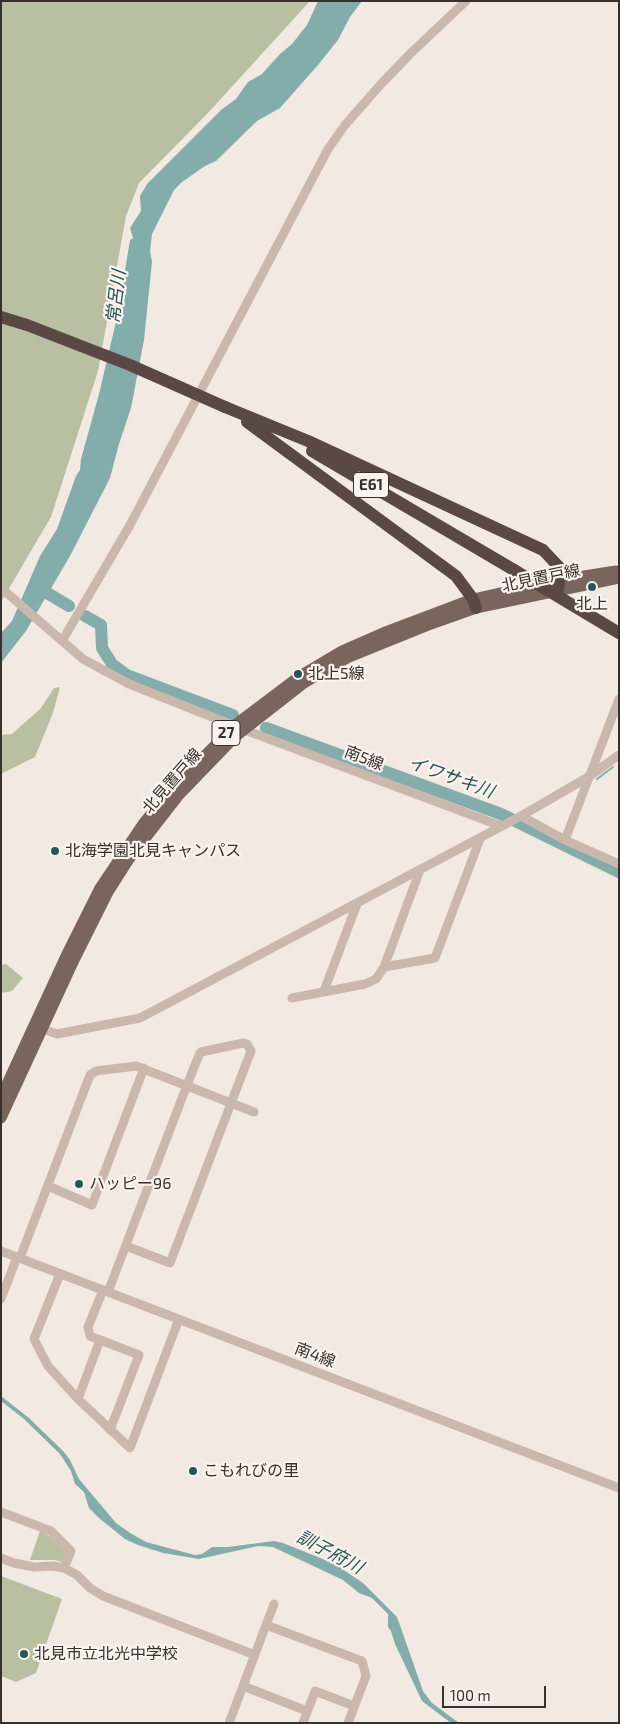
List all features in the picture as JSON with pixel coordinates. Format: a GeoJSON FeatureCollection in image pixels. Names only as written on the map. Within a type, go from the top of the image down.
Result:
{"type":"FeatureCollection","features":[{"type":"Feature","properties":{"kind":"highway","name":"E61"},"geometry":{"type":"LineString","coordinates":[[1,317],[130,364],[224,407],[304,447],[619,633]]}},
{"type":"Feature","properties":{"kind":"highway"},"geometry":{"type":"LineString","coordinates":[[224,407],[308,441],[543,550],[560,568],[558,585]]}},
{"type":"Feature","properties":{"kind":"highway"},"geometry":{"type":"LineString","coordinates":[[224,407],[267,436],[456,576],[474,604]]}},
{"type":"Feature","properties":{"kind":"main road","name":"北見置戸線"},"geometry":{"type":"LineString","coordinates":[[1,1097],[39,1028],[108,892],[129,859],[178,796],[216,756],[240,727],[304,683],[347,658],[431,624],[474,604],[619,571]]}},
{"type":"Feature","properties":{"kind":"main road","name":"北見置戸線"},"geometry":{"type":"LineString","coordinates":[[558,585],[619,578]]}},
{"type":"Feature","properties":{"kind":"main road","name":"北見置戸線"},"geometry":{"type":"LineString","coordinates":[[1,1118],[39,1028]]}},
{"type":"Feature","properties":{"kind":"street"},"geometry":{"type":"LineString","coordinates":[[59,639],[130,525],[328,149],[345,125],[382,82],[466,1]]}},
{"type":"Feature","properties":{"kind":"street","name":"南5線"},"geometry":{"type":"LineString","coordinates":[[1,588],[83,659],[129,684],[502,826]]}},
{"type":"Feature","properties":{"kind":"street"},"geometry":{"type":"LineString","coordinates":[[565,840],[619,699]]}},
{"type":"Feature","properties":{"kind":"street"},"geometry":{"type":"LineString","coordinates":[[39,1028],[57,1034],[140,1018],[502,826],[590,776],[619,756]]}},
{"type":"Feature","properties":{"kind":"street"},"geometry":{"type":"LineString","coordinates":[[516,818],[619,864]]}},
{"type":"Feature","properties":{"kind":"street"},"geometry":{"type":"LineString","coordinates":[[384,967],[435,958],[480,838]]}},
{"type":"Feature","properties":{"kind":"street"},"geometry":{"type":"LineString","coordinates":[[292,998],[365,984],[376,979],[384,967],[420,870]]}},
{"type":"Feature","properties":{"kind":"street"},"geometry":{"type":"LineString","coordinates":[[324,991],[358,904]]}},
{"type":"Feature","properties":{"kind":"street"},"geometry":{"type":"LineString","coordinates":[[110,1430],[140,1355],[90,1336],[88,1327],[126,1246],[201,1052],[247,1044],[251,1051],[170,1263],[126,1246]]}},
{"type":"Feature","properties":{"kind":"street"},"geometry":{"type":"LineString","coordinates":[[1,1299],[48,1186],[90,1075],[96,1071],[136,1066],[254,1112]]}},
{"type":"Feature","properties":{"kind":"street"},"geometry":{"type":"LineString","coordinates":[[48,1186],[92,1204],[144,1068]]}},
{"type":"Feature","properties":{"kind":"street","name":"南4線"},"geometry":{"type":"LineString","coordinates":[[1,1251],[619,1488]]}},
{"type":"Feature","properties":{"kind":"street"},"geometry":{"type":"LineString","coordinates":[[60,1274],[34,1338],[48,1366],[78,1399],[130,1448],[180,1320]]}},
{"type":"Feature","properties":{"kind":"street"},"geometry":{"type":"LineString","coordinates":[[78,1399],[100,1340]]}},
{"type":"Feature","properties":{"kind":"street"},"geometry":{"type":"LineString","coordinates":[[1,1512],[51,1530],[71,1551],[64,1568]]}},
{"type":"Feature","properties":{"kind":"street"},"geometry":{"type":"LineString","coordinates":[[1,1558],[34,1567],[53,1566],[64,1568],[77,1575],[90,1588],[103,1596],[255,1655]]}},
{"type":"Feature","properties":{"kind":"street"},"geometry":{"type":"LineString","coordinates":[[229,1723],[274,1604]]}},
{"type":"Feature","properties":{"kind":"street"},"geometry":{"type":"LineString","coordinates":[[266,1625],[362,1661],[366,1676],[348,1723]]}},
{"type":"Feature","properties":{"kind":"street"},"geometry":{"type":"LineString","coordinates":[[243,1686],[307,1711]]}},
{"type":"Feature","properties":{"kind":"street"},"geometry":{"type":"LineString","coordinates":[[303,1723],[315,1692],[354,1706]]}},
{"type":"Feature","properties":{"kind":"green space"},"geometry":{"type":"Polygon","coordinates":[[[1,1],[310,1],[208,113],[139,183],[126,216],[98,371],[51,517],[1,602],[1,1]]]}},
{"type":"Feature","properties":{"kind":"green space"},"geometry":{"type":"Polygon","coordinates":[[[60,687],[53,713],[35,757],[1,774],[1,735],[12,734],[41,708],[54,688],[60,687]]]}},
{"type":"Feature","properties":{"kind":"green space"},"geometry":{"type":"Polygon","coordinates":[[[6,964],[23,978],[12,991],[1,993],[1,965],[6,964]]]}},
{"type":"Feature","properties":{"kind":"green space"},"geometry":{"type":"Polygon","coordinates":[[[40,1531],[51,1537],[67,1551],[62,1562],[30,1560],[40,1531]]]}},
{"type":"Feature","properties":{"kind":"green space","name":"北見市立北光中学校"},"geometry":{"type":"Polygon","coordinates":[[[1,1576],[62,1599],[36,1673],[16,1682],[1,1676],[1,1576]]]}},
{"type":"Feature","properties":{"kind":"water"},"geometry":{"type":"Polygon","coordinates":[[[318,1],[362,1],[350,17],[338,40],[280,108],[257,121],[216,161],[205,166],[174,190],[152,234],[150,251],[152,262],[144,340],[131,408],[110,478],[70,556],[26,631],[1,663],[1,633],[12,621],[40,556],[57,529],[76,476],[80,470],[81,459],[118,313],[130,240],[133,238],[130,228],[141,211],[140,196],[147,184],[221,110],[236,99],[248,82],[262,74],[292,44],[307,25],[318,1]]]}},
{"type":"Feature","properties":{"kind":"water","name":"訓子府川"},"geometry":{"type":"Polygon","coordinates":[[[1,1396],[29,1418],[64,1452],[79,1479],[116,1523],[146,1542],[195,1555],[202,1554],[212,1547],[228,1547],[274,1541],[335,1564],[363,1583],[397,1617],[423,1691],[432,1703],[459,1723],[451,1723],[422,1701],[388,1627],[388,1614],[372,1598],[359,1593],[343,1580],[273,1547],[258,1546],[199,1559],[163,1553],[125,1539],[89,1508],[84,1492],[75,1484],[71,1471],[60,1454],[24,1419],[1,1401],[1,1396]]]}},
{"type":"Feature","properties":{"kind":"waterway","name":"イワサキ川"},"geometry":{"type":"LineString","coordinates":[[37,587],[69,606]]}},
{"type":"Feature","properties":{"kind":"waterway","name":"イワサキ川"},"geometry":{"type":"LineString","coordinates":[[85,616],[101,625],[102,648],[112,664],[127,675],[233,715]]}},
{"type":"Feature","properties":{"kind":"waterway","name":"イワサキ川"},"geometry":{"type":"LineString","coordinates":[[266,728],[501,814],[619,872]]}},
{"type":"Feature","properties":{"kind":"waterway"},"geometry":{"type":"LineString","coordinates":[[597,779],[613,767]]}},
{"type":"Feature","properties":{"kind":"place","name":"北上"},"geometry":{"type":"Point","coordinates":[592,587]}},
{"type":"Feature","properties":{"kind":"place","name":"北上5線"},"geometry":{"type":"Point","coordinates":[298,674]}},
{"type":"Feature","properties":{"kind":"place","name":"北海学園北見キャンパス"},"geometry":{"type":"Point","coordinates":[55,851]}},
{"type":"Feature","properties":{"kind":"place","name":"ハッピー96"},"geometry":{"type":"Point","coordinates":[79,1184]}},
{"type":"Feature","properties":{"kind":"place","name":"こもれびの里"},"geometry":{"type":"Point","coordinates":[193,1471]}},
{"type":"Feature","properties":{"kind":"place","name":"北見市立北光中学校"},"geometry":{"type":"Point","coordinates":[24,1654]}},
{"type":"Feature","properties":{"kind":"water label","name":"常呂川"},"geometry":{"type":"Point","coordinates":[116,297]}}]}
